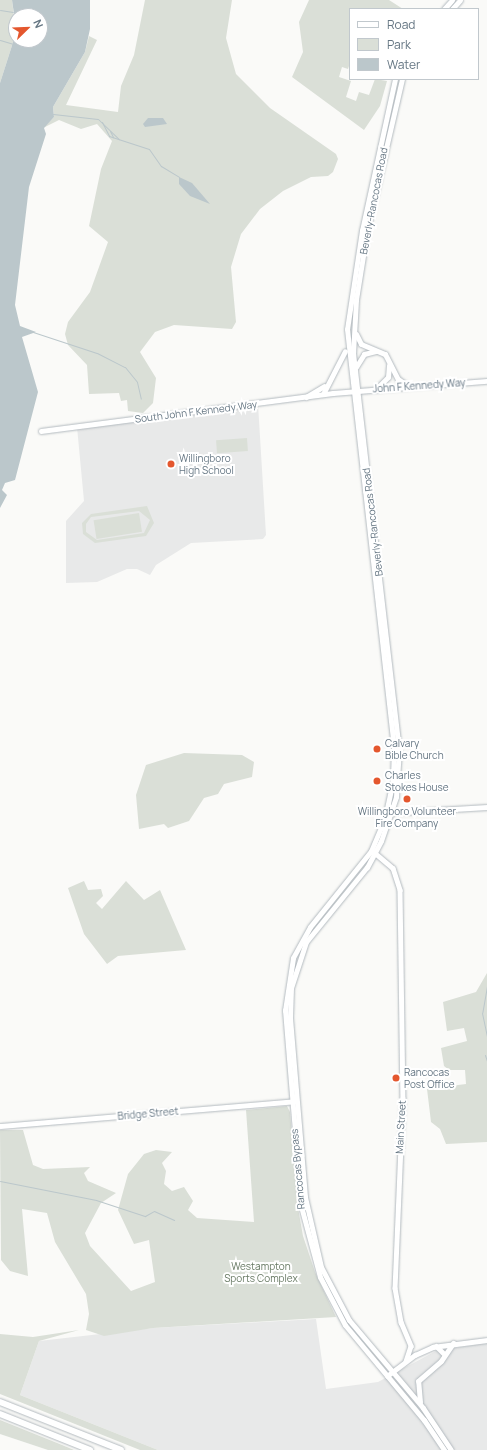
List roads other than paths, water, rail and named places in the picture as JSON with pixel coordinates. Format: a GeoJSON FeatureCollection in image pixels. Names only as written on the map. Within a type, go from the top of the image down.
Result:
{"type":"FeatureCollection","features":[{"type":"Feature","properties":{"kind":"highway"},"geometry":{"type":"LineString","coordinates":[[0,1402],[121,1450]]}},
{"type":"Feature","properties":{"kind":"highway"},"geometry":{"type":"LineString","coordinates":[[0,1414],[90,1450]]}},
{"type":"Feature","properties":{"kind":"main road"},"geometry":{"type":"LineString","coordinates":[[445,8],[452,0]]}},
{"type":"Feature","properties":{"kind":"main road"},"geometry":{"type":"LineString","coordinates":[[453,8],[460,0]]}},
{"type":"Feature","properties":{"kind":"main road","name":"Beverly-Rancocas Road"},"geometry":{"type":"LineString","coordinates":[[304,941],[375,853],[389,813],[399,748],[347,344],[362,230],[396,80]]}},
{"type":"Feature","properties":{"kind":"main road","name":"Beverly-Rancocas Road"},"geometry":{"type":"LineString","coordinates":[[354,391],[354,325],[367,230],[402,80]]}},
{"type":"Feature","properties":{"kind":"main road"},"geometry":{"type":"LineString","coordinates":[[354,325],[358,341],[385,354],[398,379],[408,386]]}},
{"type":"Feature","properties":{"kind":"main road"},"geometry":{"type":"LineString","coordinates":[[323,394],[326,384],[342,360],[347,344]]}},
{"type":"Feature","properties":{"kind":"main road"},"geometry":{"type":"LineString","coordinates":[[355,371],[364,354],[376,351],[384,355],[390,373],[376,389]]}},
{"type":"Feature","properties":{"kind":"main road"},"geometry":{"type":"LineString","coordinates":[[306,397],[326,384]]}},
{"type":"Feature","properties":{"kind":"main road","name":"Beverly-Rancocas Road"},"geometry":{"type":"LineString","coordinates":[[354,880],[389,813]]}},
{"type":"Feature","properties":{"kind":"main road","name":"Rancocas Bypass"},"geometry":{"type":"LineString","coordinates":[[304,941],[295,971],[290,1002],[294,1101],[306,1206],[320,1263],[349,1320],[389,1374]]}},
{"type":"Feature","properties":{"kind":"main road"},"geometry":{"type":"LineString","coordinates":[[450,1450],[423,1408],[416,1392],[418,1381],[453,1344]]}},
{"type":"Feature","properties":{"kind":"main road"},"geometry":{"type":"LineString","coordinates":[[436,1346],[444,1354]]}},
{"type":"Feature","properties":{"kind":"main road"},"geometry":{"type":"LineString","coordinates":[[389,1374],[423,1408]]}},
{"type":"Feature","properties":{"kind":"main road"},"geometry":{"type":"LineString","coordinates":[[389,1374],[444,1450]]}},
{"type":"Feature","properties":{"kind":"street","name":"John F Kennedy Way"},"geometry":{"type":"LineString","coordinates":[[354,391],[487,381]]}},
{"type":"Feature","properties":{"kind":"street","name":"South John F Kennedy Way"},"geometry":{"type":"LineString","coordinates":[[41,432],[354,391]]}},
{"type":"Feature","properties":{"kind":"street"},"geometry":{"type":"LineString","coordinates":[[389,813],[487,807]]}},
{"type":"Feature","properties":{"kind":"street","name":"Main Street"},"geometry":{"type":"LineString","coordinates":[[375,853],[394,868],[400,890],[403,1098],[395,1257],[399,1315],[411,1346],[406,1361]]}},
{"type":"Feature","properties":{"kind":"street","name":"Bridge Street"},"geometry":{"type":"LineString","coordinates":[[0,1126],[294,1101]]}},
{"type":"Feature","properties":{"kind":"street"},"geometry":{"type":"LineString","coordinates":[[389,1374],[406,1361],[436,1346],[487,1340]]}},
{"type":"Feature","properties":{"kind":"water"},"geometry":{"type":"Polygon","coordinates":[[[12,0],[90,0],[90,29],[85,52],[53,107],[54,117],[44,128],[46,134],[29,187],[15,305],[20,326],[36,332],[22,337],[38,392],[15,480],[5,483],[2,490],[7,495],[0,508],[0,83],[11,48],[48,48],[48,8],[13,8],[12,0]]]}},
{"type":"Feature","properties":{"kind":"water"},"geometry":{"type":"Polygon","coordinates":[[[148,118],[163,118],[167,124],[145,127],[143,124],[148,118]]]}},
{"type":"Feature","properties":{"kind":"water"},"geometry":{"type":"Polygon","coordinates":[[[179,177],[192,183],[210,204],[190,196],[179,184],[179,177]]]}},
{"type":"Feature","properties":{"kind":"waterway"},"geometry":{"type":"LineString","coordinates":[[0,10],[8,11]]}},
{"type":"Feature","properties":{"kind":"waterway"},"geometry":{"type":"LineString","coordinates":[[0,40],[8,42]]}},
{"type":"Feature","properties":{"kind":"waterway"},"geometry":{"type":"LineString","coordinates":[[53,114],[98,119],[119,139]]}},
{"type":"Feature","properties":{"kind":"waterway"},"geometry":{"type":"LineString","coordinates":[[102,122],[109,136],[149,149],[161,166],[179,177]]}},
{"type":"Feature","properties":{"kind":"waterway"},"geometry":{"type":"LineString","coordinates":[[110,131],[113,137]]}},
{"type":"Feature","properties":{"kind":"waterway"},"geometry":{"type":"LineString","coordinates":[[33,332],[97,353],[125,367],[137,382],[141,399]]}},
{"type":"Feature","properties":{"kind":"waterway"},"geometry":{"type":"LineString","coordinates":[[487,986],[482,1013],[487,1036]]}},
{"type":"Feature","properties":{"kind":"waterway"},"geometry":{"type":"LineString","coordinates":[[485,1055],[487,1061]]}},
{"type":"Feature","properties":{"kind":"waterway"},"geometry":{"type":"LineString","coordinates":[[0,1181],[96,1200],[145,1216],[154,1211],[174,1220]]}},
{"type":"Feature","properties":{"kind":"place","name":"Willingboro High School"},"geometry":{"type":"Point","coordinates":[171,464]}},
{"type":"Feature","properties":{"kind":"place","name":"Calvary Bible Church"},"geometry":{"type":"Point","coordinates":[377,749]}},
{"type":"Feature","properties":{"kind":"place","name":"Charles Stokes House"},"geometry":{"type":"Point","coordinates":[377,781]}},
{"type":"Feature","properties":{"kind":"place","name":"Willingboro Volunteer Fire Company"},"geometry":{"type":"Point","coordinates":[407,799]}},
{"type":"Feature","properties":{"kind":"place","name":"Rancocas Post Office"},"geometry":{"type":"Point","coordinates":[396,1078]}},
{"type":"Feature","properties":{"kind":"park label","name":"Westampton Sports Complex"},"geometry":{"type":"Point","coordinates":[261,1272]}}]}
